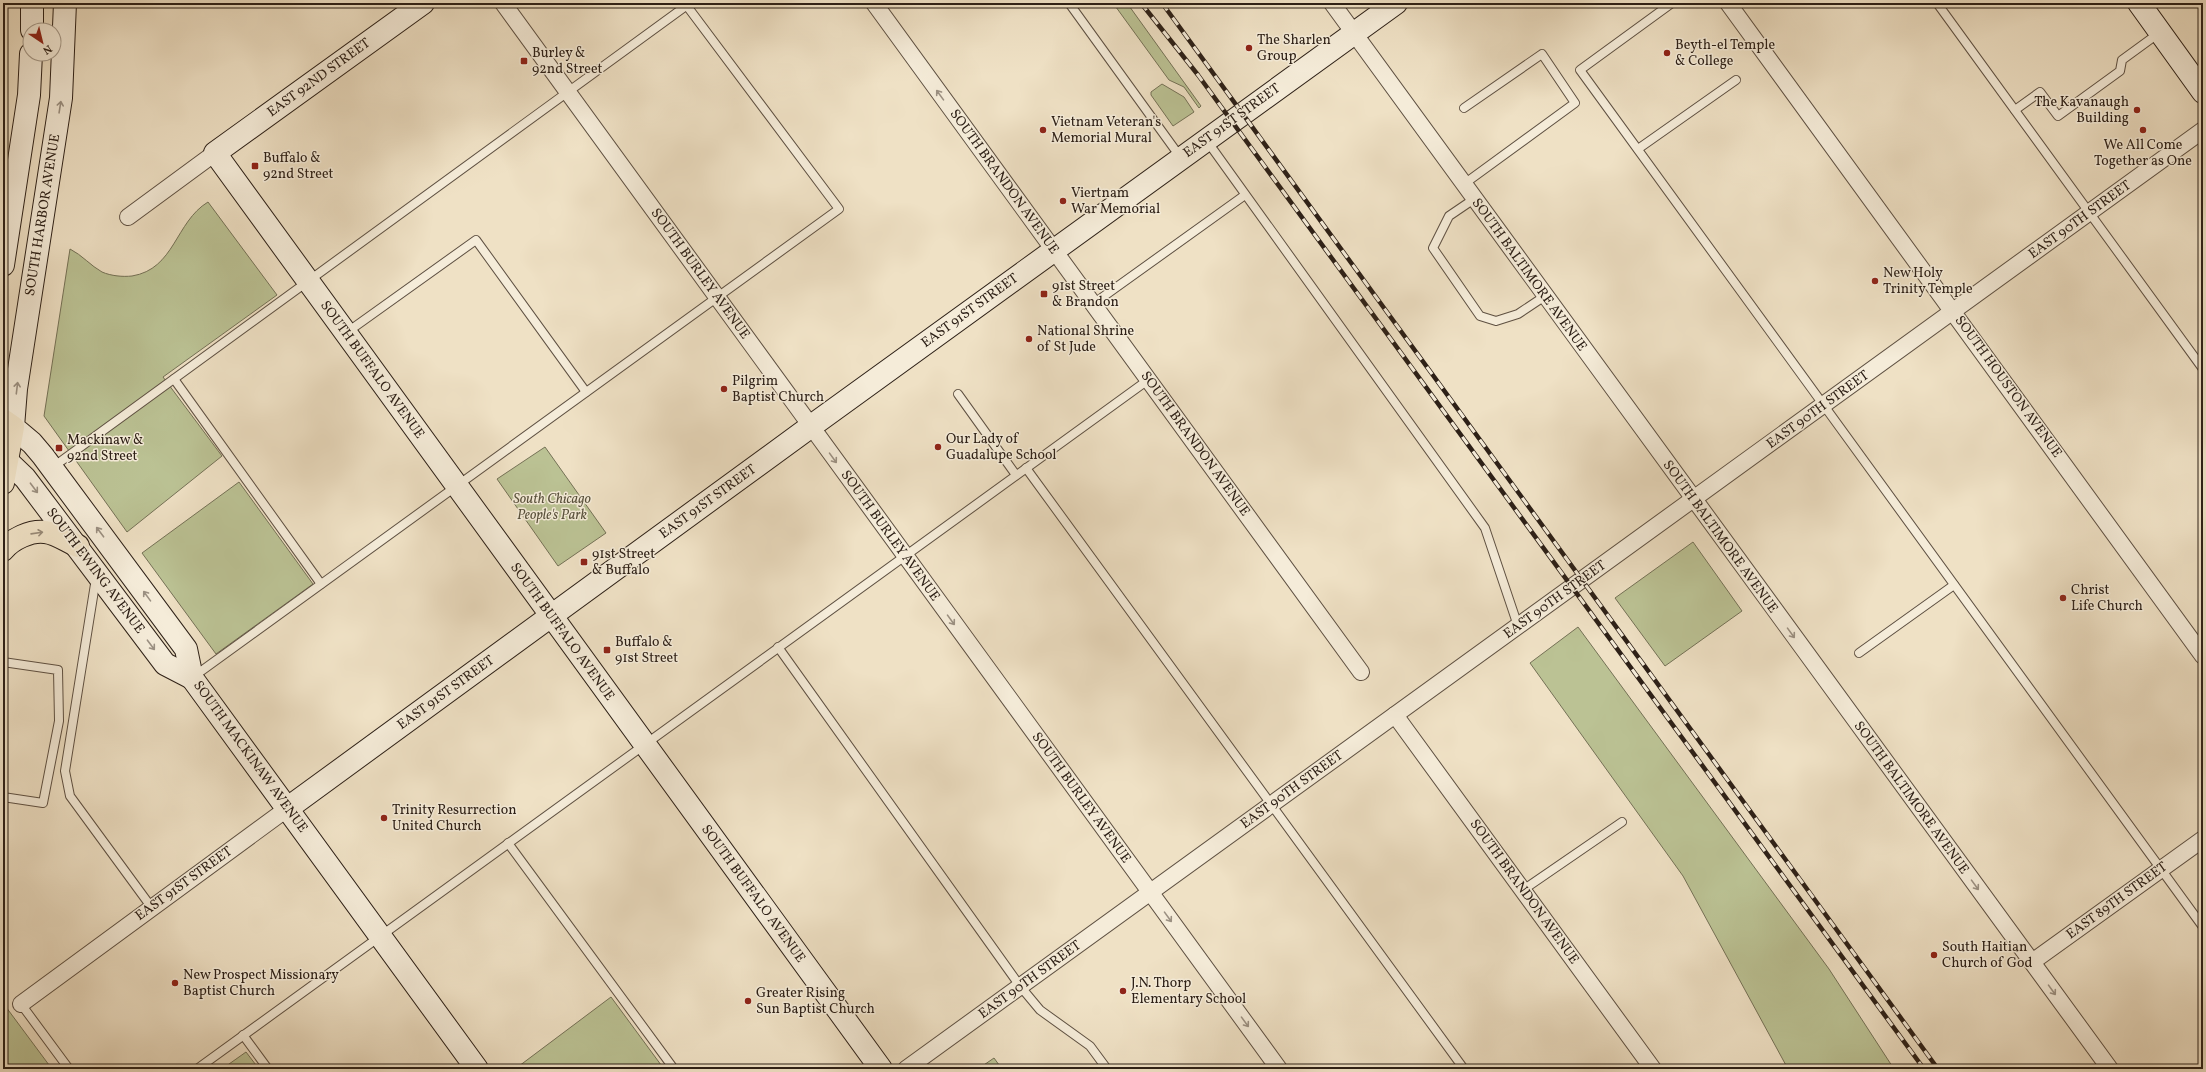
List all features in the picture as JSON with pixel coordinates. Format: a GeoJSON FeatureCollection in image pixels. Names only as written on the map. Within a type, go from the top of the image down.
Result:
{"type":"FeatureCollection","features":[{"type":"Feature","properties":{"kind":"main road"},"geometry":{"type":"LineString","coordinates":[[3,483],[8,423]]}},
{"type":"Feature","properties":{"kind":"main road"},"geometry":{"type":"LineString","coordinates":[[3,550],[7,545],[25,535],[46,532],[78,546]]}},
{"type":"Feature","properties":{"kind":"street"},"geometry":{"type":"LineString","coordinates":[[32,3],[32,22]]}},
{"type":"Feature","properties":{"kind":"street","name":"SOUTH HARBOR AVENUE"},"geometry":{"type":"LineString","coordinates":[[8,423],[16,389],[61,98],[65,3]]}},
{"type":"Feature","properties":{"kind":"street","name":"EAST 92ND STREET"},"geometry":{"type":"LineString","coordinates":[[128,217],[423,3]]}},
{"type":"Feature","properties":{"kind":"street","name":"SOUTH BURLEY AVENUE"},"geometry":{"type":"LineString","coordinates":[[502,3],[1279,1069]]}},
{"type":"Feature","properties":{"kind":"street","name":"SOUTH BRANDON AVENUE"},"geometry":{"type":"LineString","coordinates":[[874,3],[1361,672]]}},
{"type":"Feature","properties":{"kind":"street","name":"SOUTH BALTIMORE AVENUE"},"geometry":{"type":"LineString","coordinates":[[1332,3],[1693,500],[2110,1069]]}},
{"type":"Feature","properties":{"kind":"street","name":"EAST 91ST STREET"},"geometry":{"type":"LineString","coordinates":[[21,1004],[810,427],[1396,3]]}},
{"type":"Feature","properties":{"kind":"street","name":"SOUTH HOUSTON AVENUE"},"geometry":{"type":"LineString","coordinates":[[1728,3],[2203,656]]}},
{"type":"Feature","properties":{"kind":"street"},"geometry":{"type":"LineString","coordinates":[[2139,3],[2203,92]]}},
{"type":"Feature","properties":{"kind":"street"},"geometry":{"type":"LineString","coordinates":[[3,266],[29,95],[31,62]]}},
{"type":"Feature","properties":{"kind":"street","name":"EAST 90TH STREET"},"geometry":{"type":"LineString","coordinates":[[906,1069],[1824,406],[2203,130]]}},
{"type":"Feature","properties":{"kind":"street","name":"SOUTH BUFFALO AVENUE"},"geometry":{"type":"LineString","coordinates":[[215,153],[345,334],[881,1069]]}},
{"type":"Feature","properties":{"kind":"street","name":"SOUTH MACKINAW AVENUE"},"geometry":{"type":"LineString","coordinates":[[8,423],[32,443],[186,649],[192,678],[382,935],[477,1069]]}},
{"type":"Feature","properties":{"kind":"street","name":"SOUTH EWING AVENUE"},"geometry":{"type":"LineString","coordinates":[[5,459],[25,478],[78,546],[165,664],[192,678]]}},
{"type":"Feature","properties":{"kind":"street","name":"SOUTH BRANDON AVENUE"},"geometry":{"type":"LineString","coordinates":[[1396,715],[1653,1069]]}},
{"type":"Feature","properties":{"kind":"street","name":"EAST 89TH STREET"},"geometry":{"type":"LineString","coordinates":[[2032,962],[2203,839]]}},
{"type":"Feature","properties":{"kind":"lane"},"geometry":{"type":"LineString","coordinates":[[1069,3],[1181,159]]}},
{"type":"Feature","properties":{"kind":"lane"},"geometry":{"type":"LineString","coordinates":[[1672,3],[1580,70],[2203,927]]}},
{"type":"Feature","properties":{"kind":"lane"},"geometry":{"type":"LineString","coordinates":[[1937,3],[2203,370]]}},
{"type":"Feature","properties":{"kind":"lane"},"geometry":{"type":"LineString","coordinates":[[51,468],[689,4],[839,209],[192,678]]}},
{"type":"Feature","properties":{"kind":"lane"},"geometry":{"type":"LineString","coordinates":[[2015,110],[2040,92],[2058,116],[2120,71],[2122,60],[2160,32]]}},
{"type":"Feature","properties":{"kind":"lane"},"geometry":{"type":"LineString","coordinates":[[1464,108],[1542,54],[1575,103],[1464,184]]}},
{"type":"Feature","properties":{"kind":"lane"},"geometry":{"type":"LineString","coordinates":[[1638,149],[1736,80]]}},
{"type":"Feature","properties":{"kind":"lane"},"geometry":{"type":"LineString","coordinates":[[1206,140],[1486,528],[1518,626]]}},
{"type":"Feature","properties":{"kind":"lane"},"geometry":{"type":"LineString","coordinates":[[1093,304],[1245,195]]}},
{"type":"Feature","properties":{"kind":"lane"},"geometry":{"type":"LineString","coordinates":[[1474,199],[1449,216],[1433,248],[1480,316],[1496,321],[1518,314],[1545,296]]}},
{"type":"Feature","properties":{"kind":"lane"},"geometry":{"type":"LineString","coordinates":[[345,334],[476,240],[586,392]]}},
{"type":"Feature","properties":{"kind":"lane"},"geometry":{"type":"LineString","coordinates":[[174,379],[321,584]]}},
{"type":"Feature","properties":{"kind":"lane"},"geometry":{"type":"LineString","coordinates":[[197,1069],[1148,380]]}},
{"type":"Feature","properties":{"kind":"lane"},"geometry":{"type":"LineString","coordinates":[[958,394],[1016,475]]}},
{"type":"Feature","properties":{"kind":"lane"},"geometry":{"type":"LineString","coordinates":[[1026,468],[1464,1069]]}},
{"type":"Feature","properties":{"kind":"lane"},"geometry":{"type":"LineString","coordinates":[[97,572],[65,771],[66,783],[70,796],[152,908]]}},
{"type":"Feature","properties":{"kind":"lane"},"geometry":{"type":"LineString","coordinates":[[1858,653],[1954,585]]}},
{"type":"Feature","properties":{"kind":"lane"},"geometry":{"type":"LineString","coordinates":[[778,647],[1020,986],[1040,1010],[1090,1046],[1107,1069]]}},
{"type":"Feature","properties":{"kind":"lane"},"geometry":{"type":"LineString","coordinates":[[3,662],[58,670],[59,721],[43,803],[3,797]]}},
{"type":"Feature","properties":{"kind":"lane"},"geometry":{"type":"LineString","coordinates":[[1523,890],[1622,822]]}},
{"type":"Feature","properties":{"kind":"lane"},"geometry":{"type":"LineString","coordinates":[[508,843],[674,1069]]}},
{"type":"Feature","properties":{"kind":"lane"},"geometry":{"type":"LineString","coordinates":[[21,1004],[69,1069]]}},
{"type":"Feature","properties":{"kind":"lane"},"geometry":{"type":"LineString","coordinates":[[243,1035],[268,1069]]}},
{"type":"Feature","properties":{"kind":"green space"},"geometry":{"type":"Polygon","coordinates":[[[1113,3],[1127,3],[1201,106],[1199,108],[1184,87],[1169,80],[1113,3]]]}},
{"type":"Feature","properties":{"kind":"green space"},"geometry":{"type":"Polygon","coordinates":[[[1162,84],[1184,97],[1194,112],[1173,126],[1151,95],[1151,92],[1162,84]]]}},
{"type":"Feature","properties":{"kind":"green space"},"geometry":{"type":"Polygon","coordinates":[[[208,202],[277,295],[163,377],[222,456],[127,532],[44,416],[70,249],[102,272],[117,276],[132,276],[146,272],[166,255],[188,221],[208,202]]]}},
{"type":"Feature","properties":{"kind":"green space","name":"South Chicago People's Park"},"geometry":{"type":"Polygon","coordinates":[[[545,447],[606,533],[558,566],[497,479],[545,447]]]}},
{"type":"Feature","properties":{"kind":"green space"},"geometry":{"type":"Polygon","coordinates":[[[239,482],[313,584],[216,654],[142,553],[239,482]]]}},
{"type":"Feature","properties":{"kind":"green space"},"geometry":{"type":"Polygon","coordinates":[[[1693,542],[1742,611],[1665,666],[1615,598],[1693,542]]]}},
{"type":"Feature","properties":{"kind":"green space"},"geometry":{"type":"Polygon","coordinates":[[[1578,627],[1829,969],[1894,1069],[1788,1069],[1683,876],[1530,663],[1578,627]]]}},
{"type":"Feature","properties":{"kind":"green space"},"geometry":{"type":"Polygon","coordinates":[[[611,997],[664,1069],[515,1069],[611,997]]]}},
{"type":"Feature","properties":{"kind":"green space"},"geometry":{"type":"Polygon","coordinates":[[[3,1003],[52,1069],[3,1069],[3,1003]]]}},
{"type":"Feature","properties":{"kind":"green space"},"geometry":{"type":"Polygon","coordinates":[[[246,1052],[259,1069],[222,1069],[246,1052]]]}},
{"type":"Feature","properties":{"kind":"green space"},"geometry":{"type":"Polygon","coordinates":[[[994,1058],[1002,1069],[978,1069],[994,1058]]]}},
{"type":"Feature","properties":{"kind":"railway"},"geometry":{"type":"LineString","coordinates":[[1141,3],[1198,75],[1924,1069]]}},
{"type":"Feature","properties":{"kind":"railway"},"geometry":{"type":"LineString","coordinates":[[1162,3],[1938,1069]]}},
{"type":"Feature","properties":{"kind":"place","name":"The Sharlen Group"},"geometry":{"type":"Point","coordinates":[1249,48]}},
{"type":"Feature","properties":{"kind":"place","name":"Beyth-el Temple & College"},"geometry":{"type":"Point","coordinates":[1667,53]}},
{"type":"Feature","properties":{"kind":"place","name":"Burley & 92nd Street"},"geometry":{"type":"Point","coordinates":[524,61]}},
{"type":"Feature","properties":{"kind":"place","name":"The Kavanaugh Building"},"geometry":{"type":"Point","coordinates":[2137,110]}},
{"type":"Feature","properties":{"kind":"place","name":"Vietnam Veteran's Memorial Mural"},"geometry":{"type":"Point","coordinates":[1043,130]}},
{"type":"Feature","properties":{"kind":"place","name":"We All Come Together as One"},"geometry":{"type":"Point","coordinates":[2143,130]}},
{"type":"Feature","properties":{"kind":"place","name":"Buffalo & 92nd Street"},"geometry":{"type":"Point","coordinates":[255,166]}},
{"type":"Feature","properties":{"kind":"place","name":"Viertnam War Memorial"},"geometry":{"type":"Point","coordinates":[1063,201]}},
{"type":"Feature","properties":{"kind":"place","name":"New Holy Trinity Temple"},"geometry":{"type":"Point","coordinates":[1875,281]}},
{"type":"Feature","properties":{"kind":"place","name":"91st Street & Brandon"},"geometry":{"type":"Point","coordinates":[1044,294]}},
{"type":"Feature","properties":{"kind":"place","name":"National Shrine of St Jude"},"geometry":{"type":"Point","coordinates":[1029,339]}},
{"type":"Feature","properties":{"kind":"place","name":"Pilgrim Baptist Church"},"geometry":{"type":"Point","coordinates":[724,389]}},
{"type":"Feature","properties":{"kind":"place","name":"Our Lady of Guadalupe School"},"geometry":{"type":"Point","coordinates":[938,447]}},
{"type":"Feature","properties":{"kind":"place","name":"Mackinaw & 92nd Street"},"geometry":{"type":"Point","coordinates":[59,448]}},
{"type":"Feature","properties":{"kind":"place","name":"91st Street & Buffalo"},"geometry":{"type":"Point","coordinates":[584,562]}},
{"type":"Feature","properties":{"kind":"place","name":"Christ Life Church"},"geometry":{"type":"Point","coordinates":[2063,598]}},
{"type":"Feature","properties":{"kind":"place","name":"Buffalo & 91st Street"},"geometry":{"type":"Point","coordinates":[607,650]}},
{"type":"Feature","properties":{"kind":"place","name":"Trinity Resurrection United Church"},"geometry":{"type":"Point","coordinates":[384,818]}},
{"type":"Feature","properties":{"kind":"place","name":"South Haitian Church of God"},"geometry":{"type":"Point","coordinates":[1934,955]}},
{"type":"Feature","properties":{"kind":"place","name":"New Prospect Missionary Baptist Church"},"geometry":{"type":"Point","coordinates":[175,983]}},
{"type":"Feature","properties":{"kind":"place","name":"J.N. Thorp Elementary School"},"geometry":{"type":"Point","coordinates":[1123,991]}},
{"type":"Feature","properties":{"kind":"place","name":"Greater Rising Sun Baptist Church"},"geometry":{"type":"Point","coordinates":[748,1001]}}]}
